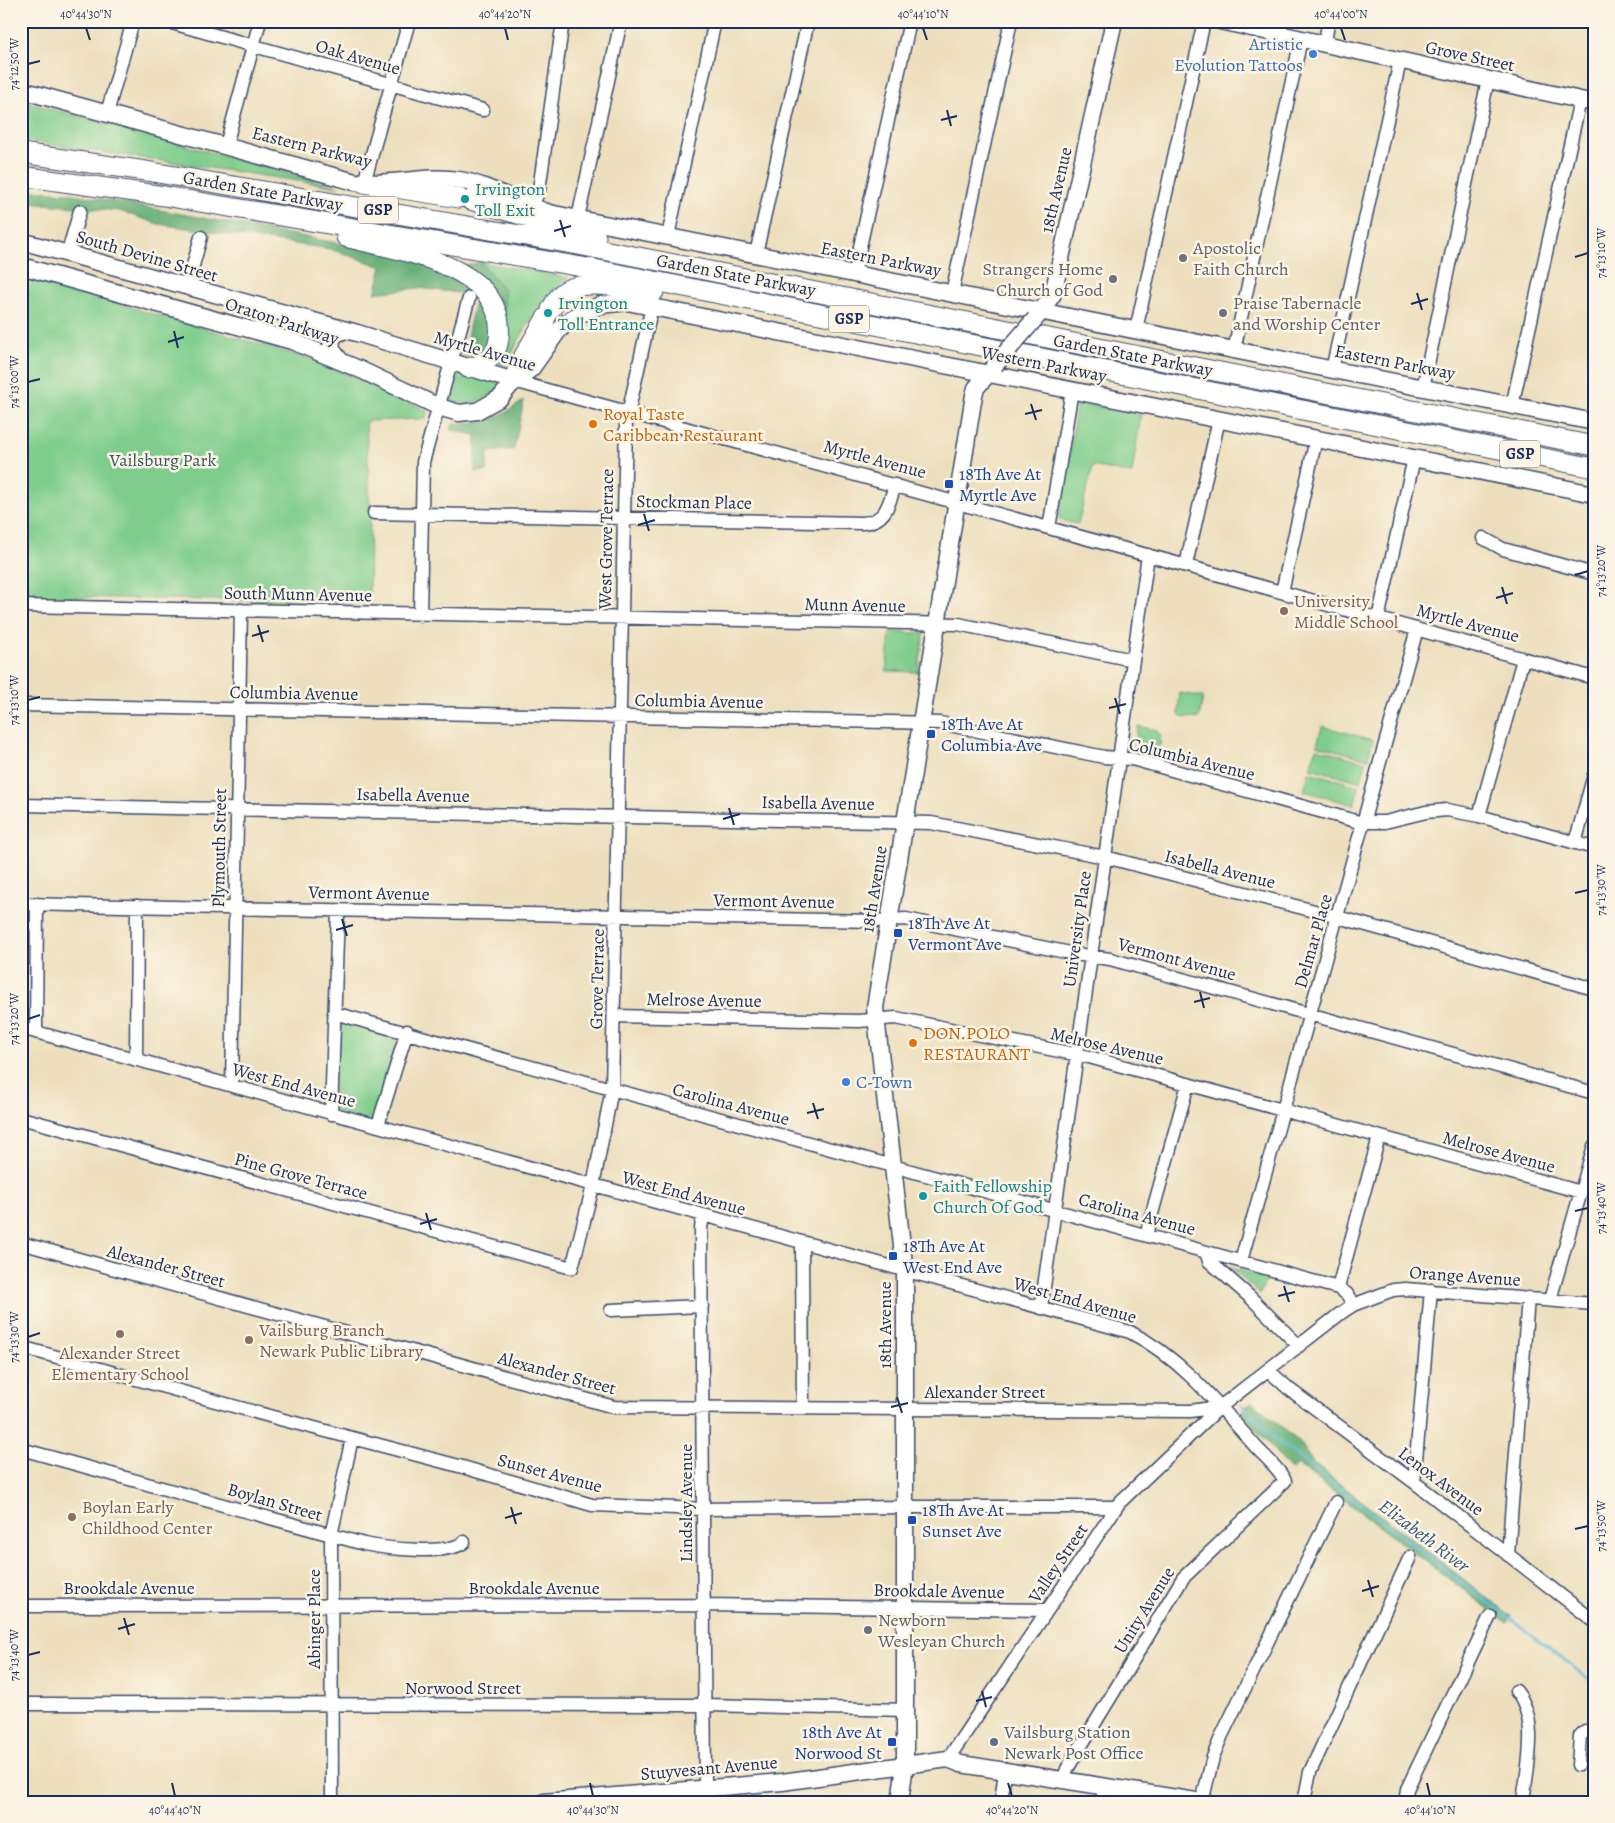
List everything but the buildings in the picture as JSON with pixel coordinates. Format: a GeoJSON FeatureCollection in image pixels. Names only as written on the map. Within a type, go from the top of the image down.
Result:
{"type":"FeatureCollection","features":[{"type":"Feature","properties":{"kind":"highway","name":"Garden State Parkway"},"geometry":{"type":"LineString","coordinates":[[21,153],[128,168],[461,224],[734,274],[1594,446]]}},
{"type":"Feature","properties":{"kind":"highway","name":"Garden State Parkway"},"geometry":{"type":"LineString","coordinates":[[21,176],[226,206],[544,260],[808,311],[1594,470]]}},
{"type":"Feature","properties":{"kind":"highway"},"geometry":{"type":"LineString","coordinates":[[364,183],[465,199],[734,274]]}},
{"type":"Feature","properties":{"kind":"highway"},"geometry":{"type":"LineString","coordinates":[[226,206],[423,257],[465,275],[482,288],[490,299],[499,331],[497,347],[493,355],[481,364],[460,365]]}},
{"type":"Feature","properties":{"kind":"highway"},"geometry":{"type":"LineString","coordinates":[[514,381],[519,364],[560,295],[567,289],[591,285],[808,311]]}},
{"type":"Feature","properties":{"kind":"highway"},"geometry":{"type":"LineString","coordinates":[[1527,433],[1594,441]]}},
{"type":"Feature","properties":{"kind":"main road","name":"18th Avenue"},"geometry":{"type":"LineString","coordinates":[[900,1802],[905,1764],[906,1710],[905,1272],[876,1018],[876,1001],[974,395],[976,388],[1038,315],[1053,294],[1114,21]]}},
{"type":"Feature","properties":{"kind":"main road","name":"Grove Street"},"geometry":{"type":"LineString","coordinates":[[1220,21],[1587,102]]}},
{"type":"Feature","properties":{"kind":"main road","name":"Eastern Parkway"},"geometry":{"type":"LineString","coordinates":[[21,90],[364,183],[433,178],[460,180],[492,188],[532,207],[578,218],[952,293],[1038,315],[1136,330],[1594,422]]}},
{"type":"Feature","properties":{"kind":"main road","name":"South Devine Street"},"geometry":{"type":"LineString","coordinates":[[21,241],[262,309]]}},
{"type":"Feature","properties":{"kind":"main road","name":"Oraton Parkway"},"geometry":{"type":"LineString","coordinates":[[21,266],[292,342],[342,362],[438,407],[460,413],[477,411],[493,404],[514,381]]}},
{"type":"Feature","properties":{"kind":"main road","name":"Western Parkway"},"geometry":{"type":"LineString","coordinates":[[514,381],[531,369],[558,331],[578,314],[613,303],[652,306],[992,369],[1072,390],[1594,494]]}},
{"type":"Feature","properties":{"kind":"main road","name":"Myrtle Avenue"},"geometry":{"type":"LineString","coordinates":[[262,309],[346,330],[514,381]]}},
{"type":"Feature","properties":{"kind":"main road"},"geometry":{"type":"LineString","coordinates":[[342,362],[333,351],[331,344],[335,334],[346,330]]}},
{"type":"Feature","properties":{"kind":"main road","name":"Stuyvesant Avenue"},"geometry":{"type":"LineString","coordinates":[[544,1802],[782,1782],[948,1759],[961,1764],[1063,1781],[1103,1794],[1202,1802]]}},
{"type":"Feature","properties":{"kind":"street"},"geometry":{"type":"LineString","coordinates":[[107,113],[132,21]]}},
{"type":"Feature","properties":{"kind":"street","name":"Oak Avenue"},"geometry":{"type":"LineString","coordinates":[[165,21],[483,110]]}},
{"type":"Feature","properties":{"kind":"street"},"geometry":{"type":"LineString","coordinates":[[226,145],[260,21]]}},
{"type":"Feature","properties":{"kind":"street"},"geometry":{"type":"LineString","coordinates":[[364,183],[409,21]]}},
{"type":"Feature","properties":{"kind":"street"},"geometry":{"type":"LineString","coordinates":[[532,207],[539,190],[563,21]]}},
{"type":"Feature","properties":{"kind":"street"},"geometry":{"type":"LineString","coordinates":[[578,218],[621,21]]}},
{"type":"Feature","properties":{"kind":"street"},"geometry":{"type":"LineString","coordinates":[[668,236],[715,21]]}},
{"type":"Feature","properties":{"kind":"street"},"geometry":{"type":"LineString","coordinates":[[756,254],[808,21]]}},
{"type":"Feature","properties":{"kind":"street"},"geometry":{"type":"LineString","coordinates":[[854,274],[910,21]]}},
{"type":"Feature","properties":{"kind":"street"},"geometry":{"type":"LineString","coordinates":[[952,293],[1011,21]]}},
{"type":"Feature","properties":{"kind":"street"},"geometry":{"type":"LineString","coordinates":[[1136,330],[1204,21]]}},
{"type":"Feature","properties":{"kind":"street"},"geometry":{"type":"LineString","coordinates":[[1324,44],[1329,21]]}},
{"type":"Feature","properties":{"kind":"street"},"geometry":{"type":"LineString","coordinates":[[1234,350],[1301,39]]}},
{"type":"Feature","properties":{"kind":"street"},"geometry":{"type":"LineString","coordinates":[[1332,370],[1400,61]]}},
{"type":"Feature","properties":{"kind":"street"},"geometry":{"type":"LineString","coordinates":[[1423,388],[1488,80]]}},
{"type":"Feature","properties":{"kind":"street"},"geometry":{"type":"LineString","coordinates":[[1512,406],[1587,102]]}},
{"type":"Feature","properties":{"kind":"street"},"geometry":{"type":"LineString","coordinates":[[67,255],[80,211]]}},
{"type":"Feature","properties":{"kind":"street"},"geometry":{"type":"LineString","coordinates":[[186,288],[201,237]]}},
{"type":"Feature","properties":{"kind":"street"},"geometry":{"type":"LineString","coordinates":[[420,614],[423,462],[438,407],[460,365],[469,298]]}},
{"type":"Feature","properties":{"kind":"street","name":"West Grove Terrace"},"geometry":{"type":"LineString","coordinates":[[621,686],[628,411],[652,306]]}},
{"type":"Feature","properties":{"kind":"street","name":"Myrtle Avenue"},"geometry":{"type":"LineString","coordinates":[[514,381],[1594,678]]}},
{"type":"Feature","properties":{"kind":"street"},"geometry":{"type":"LineString","coordinates":[[1049,528],[1072,390]]}},
{"type":"Feature","properties":{"kind":"street"},"geometry":{"type":"LineString","coordinates":[[1186,565],[1219,419]]}},
{"type":"Feature","properties":{"kind":"street"},"geometry":{"type":"LineString","coordinates":[[1282,592],[1316,439]]}},
{"type":"Feature","properties":{"kind":"street"},"geometry":{"type":"LineString","coordinates":[[1378,618],[1414,458]]}},
{"type":"Feature","properties":{"kind":"street","name":"Stockman Place"},"geometry":{"type":"LineString","coordinates":[[374,513],[868,523],[876,521],[883,515],[895,485]]}},
{"type":"Feature","properties":{"kind":"street"},"geometry":{"type":"LineString","coordinates":[[1484,538],[1503,549],[1594,574]]}},
{"type":"Feature","properties":{"kind":"street","name":"University Place"},"geometry":{"type":"LineString","coordinates":[[1040,1308],[1148,555]]}},
{"type":"Feature","properties":{"kind":"street","name":"South Munn Avenue"},"geometry":{"type":"LineString","coordinates":[[21,606],[574,618]]}},
{"type":"Feature","properties":{"kind":"street","name":"Plymouth Street"},"geometry":{"type":"LineString","coordinates":[[232,1086],[241,610]]}},
{"type":"Feature","properties":{"kind":"street","name":"Munn Avenue"},"geometry":{"type":"LineString","coordinates":[[574,618],[963,625],[1133,660]]}},
{"type":"Feature","properties":{"kind":"street","name":"Delmar Place"},"geometry":{"type":"LineString","coordinates":[[1241,1261],[1417,630]]}},
{"type":"Feature","properties":{"kind":"street"},"geometry":{"type":"LineString","coordinates":[[1479,816],[1523,659]]}},
{"type":"Feature","properties":{"kind":"street","name":"Grove Terrace"},"geometry":{"type":"LineString","coordinates":[[572,1268],[593,1186],[612,1089],[621,686]]}},
{"type":"Feature","properties":{"kind":"street","name":"Columbia Avenue"},"geometry":{"type":"LineString","coordinates":[[21,705],[945,723],[1104,757],[1132,759],[1364,822],[1392,820],[1439,810],[1479,816],[1594,848]]}},
{"type":"Feature","properties":{"kind":"street"},"geometry":{"type":"LineString","coordinates":[[1575,843],[1594,775]]}},
{"type":"Feature","properties":{"kind":"street","name":"Isabella Avenue"},"geometry":{"type":"LineString","coordinates":[[21,805],[940,824],[1105,858],[1338,917],[1594,989]]}},
{"type":"Feature","properties":{"kind":"street","name":"Vermont Avenue"},"geometry":{"type":"LineString","coordinates":[[21,904],[913,920],[1110,959],[1594,1093]]}},
{"type":"Feature","properties":{"kind":"street"},"geometry":{"type":"LineString","coordinates":[[36,1032],[37,904]]}},
{"type":"Feature","properties":{"kind":"street"},"geometry":{"type":"LineString","coordinates":[[136,1060],[137,906]]}},
{"type":"Feature","properties":{"kind":"street"},"geometry":{"type":"LineString","coordinates":[[331,1114],[338,911]]}},
{"type":"Feature","properties":{"kind":"street","name":"Carolina Avenue"},"geometry":{"type":"LineString","coordinates":[[334,1013],[407,1031],[1338,1288]]}},
{"type":"Feature","properties":{"kind":"street","name":"Melrose Avenue"},"geometry":{"type":"LineString","coordinates":[[614,1016],[859,1020],[896,1018],[1076,1054],[1581,1192]]}},
{"type":"Feature","properties":{"kind":"street","name":"West End Avenue"},"geometry":{"type":"LineString","coordinates":[[21,1028],[331,1114],[378,1125],[703,1217],[1130,1332],[1148,1342],[1183,1369],[1220,1407],[1285,1481]]}},
{"type":"Feature","properties":{"kind":"street"},"geometry":{"type":"LineString","coordinates":[[378,1125],[407,1031]]}},
{"type":"Feature","properties":{"kind":"street"},"geometry":{"type":"LineString","coordinates":[[1146,1235],[1188,1084]]}},
{"type":"Feature","properties":{"kind":"street","name":"Pine Grove Terrace"},"geometry":{"type":"LineString","coordinates":[[21,1118],[572,1268]]}},
{"type":"Feature","properties":{"kind":"street"},"geometry":{"type":"LineString","coordinates":[[1353,1306],[1347,1294],[1338,1288],[1380,1137]]}},
{"type":"Feature","properties":{"kind":"street"},"geometry":{"type":"LineString","coordinates":[[1550,1300],[1594,1146]]}},
{"type":"Feature","properties":{"kind":"street","name":"Lindsley Avenue"},"geometry":{"type":"LineString","coordinates":[[703,1217],[705,1789]]}},
{"type":"Feature","properties":{"kind":"street"},"geometry":{"type":"LineString","coordinates":[[802,1243],[803,1408]]}},
{"type":"Feature","properties":{"kind":"street","name":"Alexander Street"},"geometry":{"type":"LineString","coordinates":[[21,1244],[614,1407],[1190,1411],[1220,1407]]}},
{"type":"Feature","properties":{"kind":"street","name":"Carolina Avenue"},"geometry":{"type":"LineString","coordinates":[[1206,1252],[1207,1259],[1250,1297],[1299,1346]]}},
{"type":"Feature","properties":{"kind":"street","name":"Orange Avenue"},"geometry":{"type":"LineString","coordinates":[[1220,1407],[1353,1306],[1399,1289],[1594,1304]]}},
{"type":"Feature","properties":{"kind":"street"},"geometry":{"type":"LineString","coordinates":[[1414,1482],[1431,1290]]}},
{"type":"Feature","properties":{"kind":"street"},"geometry":{"type":"LineString","coordinates":[[1508,1554],[1528,1298]]}},
{"type":"Feature","properties":{"kind":"street"},"geometry":{"type":"LineString","coordinates":[[611,1310],[702,1306]]}},
{"type":"Feature","properties":{"kind":"street","name":"Sunset Avenue"},"geometry":{"type":"LineString","coordinates":[[21,1347],[592,1505],[704,1509],[1116,1507]]}},
{"type":"Feature","properties":{"kind":"street","name":"Lenox Avenue"},"geometry":{"type":"LineString","coordinates":[[1268,1370],[1289,1389],[1414,1482],[1594,1621]]}},
{"type":"Feature","properties":{"kind":"street","name":"Valley Street"},"geometry":{"type":"LineString","coordinates":[[948,1759],[1116,1507],[1220,1407]]}},
{"type":"Feature","properties":{"kind":"street","name":"Abinger Place"},"geometry":{"type":"LineString","coordinates":[[332,1802],[331,1536],[352,1438]]}},
{"type":"Feature","properties":{"kind":"street","name":"Boylan Street"},"geometry":{"type":"LineString","coordinates":[[21,1449],[331,1536],[398,1550],[448,1548],[464,1542]]}},
{"type":"Feature","properties":{"kind":"street","name":"Unity Avenue"},"geometry":{"type":"LineString","coordinates":[[1063,1781],[1067,1769],[1183,1578],[1285,1481]]}},
{"type":"Feature","properties":{"kind":"street"},"geometry":{"type":"LineString","coordinates":[[1202,1802],[1213,1757],[1222,1735],[1336,1502]]}},
{"type":"Feature","properties":{"kind":"street"},"geometry":{"type":"LineString","coordinates":[[1304,1802],[1310,1772],[1410,1557]]}},
{"type":"Feature","properties":{"kind":"street","name":"Brookdale Avenue"},"geometry":{"type":"LineString","coordinates":[[21,1606],[704,1606],[1047,1610]]}},
{"type":"Feature","properties":{"kind":"street"},"geometry":{"type":"LineString","coordinates":[[1405,1802],[1407,1789],[1490,1616]]}},
{"type":"Feature","properties":{"kind":"street"},"geometry":{"type":"LineString","coordinates":[[1516,1691],[1526,1708],[1529,1726],[1529,1747],[1523,1802]]}},
{"type":"Feature","properties":{"kind":"street","name":"Norwood Street"},"geometry":{"type":"LineString","coordinates":[[21,1704],[705,1705],[906,1710]]}},
{"type":"Feature","properties":{"kind":"street"},"geometry":{"type":"LineString","coordinates":[[1578,1765],[1580,1736],[1585,1731],[1594,1732]]}},
{"type":"Feature","properties":{"kind":"street"},"geometry":{"type":"LineString","coordinates":[[1001,1802],[1005,1771]]}},
{"type":"Feature","properties":{"kind":"green space"},"geometry":{"type":"Polygon","coordinates":[[[21,101],[339,187],[21,140],[21,101]]]}},
{"type":"Feature","properties":{"kind":"green space"},"geometry":{"type":"Polygon","coordinates":[[[21,190],[68,193],[327,241],[403,256],[447,271],[480,262],[504,289],[505,325],[493,362],[463,355],[476,295],[418,288],[375,293],[382,267],[330,249],[158,224],[119,211],[21,202],[21,190]]]}},
{"type":"Feature","properties":{"kind":"green space"},"geometry":{"type":"Polygon","coordinates":[[[480,262],[568,278],[548,297],[532,318],[506,365],[493,362],[504,290],[480,262]]]}},
{"type":"Feature","properties":{"kind":"green space","name":"Vailsburg Park"},"geometry":{"type":"Polygon","coordinates":[[[21,276],[321,362],[428,411],[425,419],[366,421],[370,507],[369,603],[21,596],[21,276]]]}},
{"type":"Feature","properties":{"kind":"green space"},"geometry":{"type":"Polygon","coordinates":[[[457,371],[499,383],[499,391],[471,404],[451,402],[457,371]]]}},
{"type":"Feature","properties":{"kind":"green space"},"geometry":{"type":"Polygon","coordinates":[[[524,400],[514,449],[488,452],[487,471],[475,472],[476,435],[451,430],[453,424],[491,418],[507,411],[524,400]]]}},
{"type":"Feature","properties":{"kind":"green space"},"geometry":{"type":"Polygon","coordinates":[[[1077,402],[1141,415],[1132,474],[1093,466],[1078,524],[1059,520],[1077,402]]]}},
{"type":"Feature","properties":{"kind":"green space"},"geometry":{"type":"Polygon","coordinates":[[[890,632],[924,633],[918,672],[886,671],[890,632]]]}},
{"type":"Feature","properties":{"kind":"green space"},"geometry":{"type":"Polygon","coordinates":[[[1180,693],[1203,697],[1199,719],[1181,717],[1178,714],[1180,693]]]}},
{"type":"Feature","properties":{"kind":"green space"},"geometry":{"type":"Polygon","coordinates":[[[1138,726],[1156,730],[1161,736],[1160,745],[1153,751],[1135,747],[1138,726]]]}},
{"type":"Feature","properties":{"kind":"green space"},"geometry":{"type":"Polygon","coordinates":[[[1322,726],[1373,740],[1368,759],[1317,745],[1322,726]]]}},
{"type":"Feature","properties":{"kind":"green space"},"geometry":{"type":"Polygon","coordinates":[[[1316,748],[1366,762],[1361,782],[1310,768],[1316,748]]]}},
{"type":"Feature","properties":{"kind":"green space"},"geometry":{"type":"Polygon","coordinates":[[[1309,772],[1359,786],[1354,805],[1304,791],[1309,772]]]}},
{"type":"Feature","properties":{"kind":"green space"},"geometry":{"type":"Polygon","coordinates":[[[337,1016],[399,1033],[374,1123],[333,1112],[337,1016]]]}},
{"type":"Feature","properties":{"kind":"green space"},"geometry":{"type":"Polygon","coordinates":[[[1231,1268],[1267,1278],[1260,1294],[1231,1268]]]}},
{"type":"Feature","properties":{"kind":"green space"},"geometry":{"type":"Polygon","coordinates":[[[1252,1401],[1299,1442],[1314,1464],[1511,1616],[1507,1623],[1298,1465],[1291,1470],[1241,1413],[1252,1401]]]}},
{"type":"Feature","properties":{"kind":"waterway","name":"Elizabeth River"},"geometry":{"type":"LineString","coordinates":[[1242,1405],[1279,1442],[1594,1683]]}},
{"type":"Feature","properties":{"kind":"place","name":"Artistic Evolution Tattoos"},"geometry":{"type":"Point","coordinates":[1313,54]}},
{"type":"Feature","properties":{"kind":"place","name":"Irvington Toll Exit"},"geometry":{"type":"Point","coordinates":[465,199]}},
{"type":"Feature","properties":{"kind":"place","name":"Apostolic Faith Church"},"geometry":{"type":"Point","coordinates":[1183,258]}},
{"type":"Feature","properties":{"kind":"place","name":"Strangers Home Church of God"},"geometry":{"type":"Point","coordinates":[1113,279]}},
{"type":"Feature","properties":{"kind":"place","name":"Irvington Toll Entrance"},"geometry":{"type":"Point","coordinates":[548,313]}},
{"type":"Feature","properties":{"kind":"place","name":"Praise Tabernacle and Worship Center"},"geometry":{"type":"Point","coordinates":[1223,313]}},
{"type":"Feature","properties":{"kind":"place","name":"Royal Taste Caribbean Restaurant"},"geometry":{"type":"Point","coordinates":[593,424]}},
{"type":"Feature","properties":{"kind":"place","name":"18Th Ave At Myrtle Ave"},"geometry":{"type":"Point","coordinates":[949,484]}},
{"type":"Feature","properties":{"kind":"place","name":"University Middle School"},"geometry":{"type":"Point","coordinates":[1284,611]}},
{"type":"Feature","properties":{"kind":"place","name":"18Th Ave At Columbia Ave"},"geometry":{"type":"Point","coordinates":[931,734]}},
{"type":"Feature","properties":{"kind":"place","name":"18Th Ave At Vermont Ave"},"geometry":{"type":"Point","coordinates":[898,933]}},
{"type":"Feature","properties":{"kind":"place","name":"DON.POLO RESTAURANT"},"geometry":{"type":"Point","coordinates":[913,1043]}},
{"type":"Feature","properties":{"kind":"place","name":"C-Town"},"geometry":{"type":"Point","coordinates":[846,1082]}},
{"type":"Feature","properties":{"kind":"place","name":"Faith Fellowship Church Of God"},"geometry":{"type":"Point","coordinates":[923,1196]}},
{"type":"Feature","properties":{"kind":"place","name":"18Th Ave At West End Ave"},"geometry":{"type":"Point","coordinates":[893,1256]}},
{"type":"Feature","properties":{"kind":"place","name":"Alexander Street Elementary School"},"geometry":{"type":"Point","coordinates":[120,1334]}},
{"type":"Feature","properties":{"kind":"place","name":"Vailsburg Branch Newark Public Library"},"geometry":{"type":"Point","coordinates":[249,1340]}},
{"type":"Feature","properties":{"kind":"place","name":"Boylan Early Childhood Center"},"geometry":{"type":"Point","coordinates":[72,1517]}},
{"type":"Feature","properties":{"kind":"place","name":"18Th Ave At Sunset Ave"},"geometry":{"type":"Point","coordinates":[912,1520]}},
{"type":"Feature","properties":{"kind":"place","name":"Newborn Wesleyan Church"},"geometry":{"type":"Point","coordinates":[868,1630]}},
{"type":"Feature","properties":{"kind":"place","name":"18th Ave At Norwood St"},"geometry":{"type":"Point","coordinates":[892,1742]}},
{"type":"Feature","properties":{"kind":"place","name":"Vailsburg Station Newark Post Office"},"geometry":{"type":"Point","coordinates":[994,1742]}}]}
